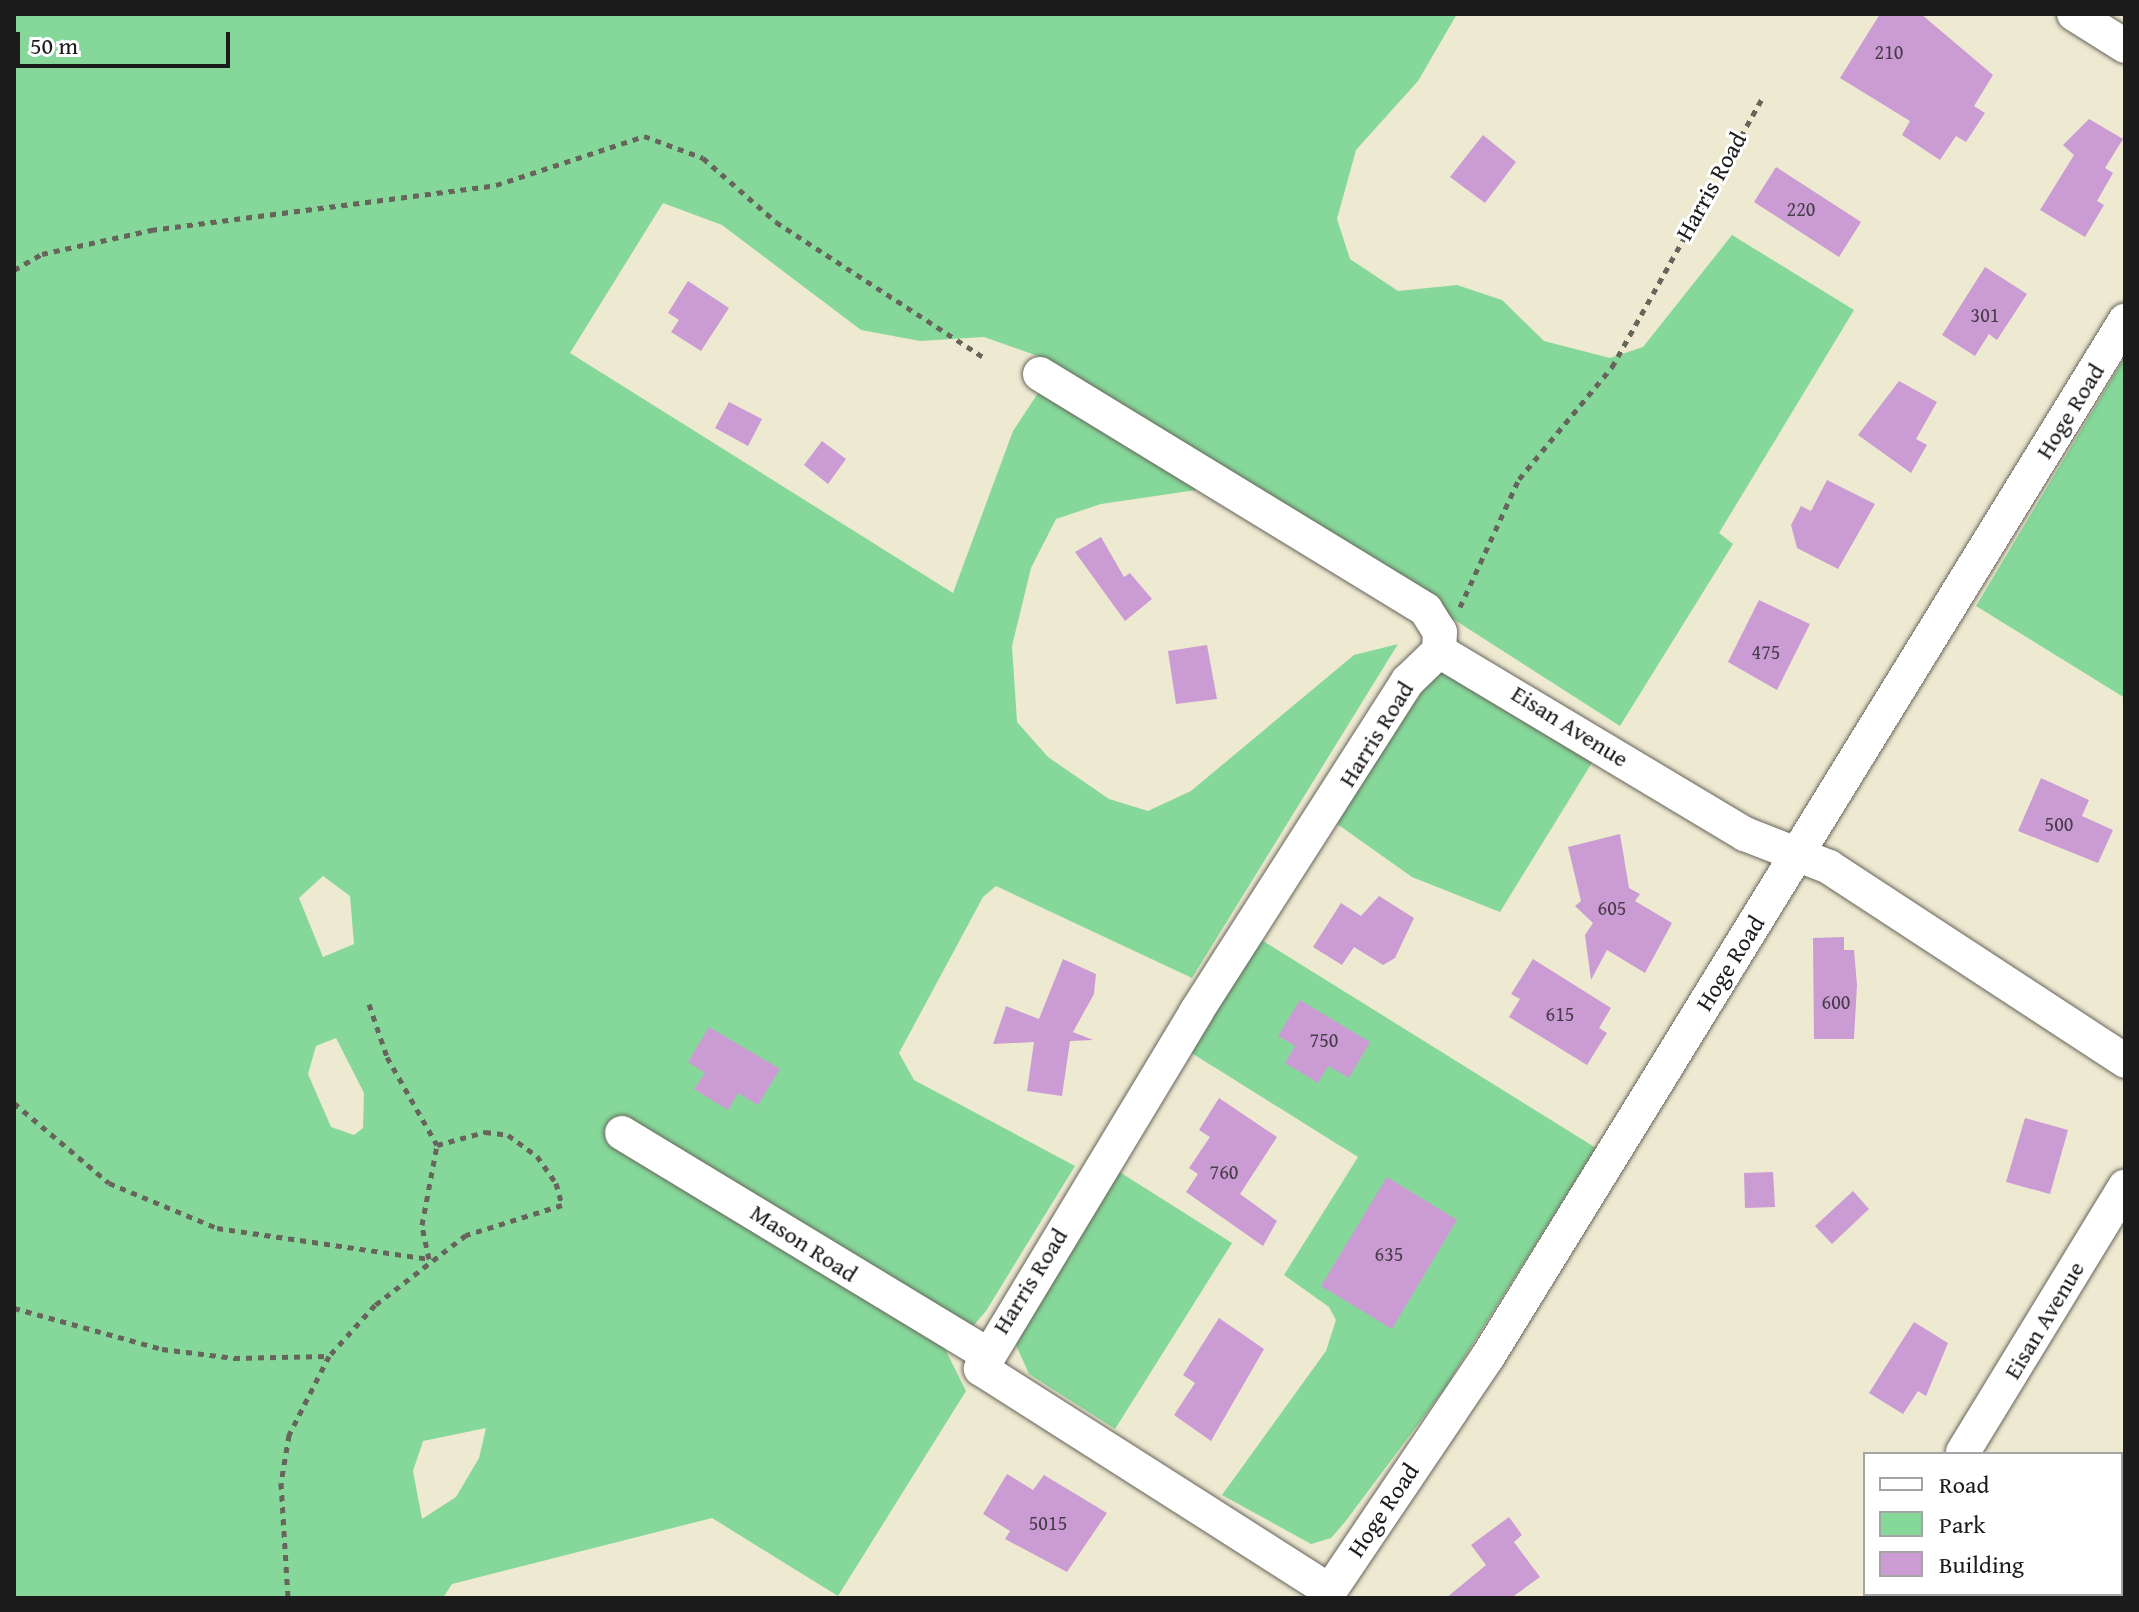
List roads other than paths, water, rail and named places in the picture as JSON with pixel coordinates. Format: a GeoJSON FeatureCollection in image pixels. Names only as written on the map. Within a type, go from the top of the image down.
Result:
{"type":"FeatureCollection","features":[{"type":"Feature","properties":{"kind":"street"},"geometry":{"type":"LineString","coordinates":[[2074,14],[2125,46]]}},
{"type":"Feature","properties":{"kind":"street","name":"Hoge Road"},"geometry":{"type":"LineString","coordinates":[[1328,1594],[1487,1358],[2125,321]]}},
{"type":"Feature","properties":{"kind":"street"},"geometry":{"type":"LineString","coordinates":[[1040,374],[1426,610],[1440,632],[1439,651]]}},
{"type":"Feature","properties":{"kind":"street","name":"Eisan Avenue"},"geometry":{"type":"LineString","coordinates":[[1439,651],[1745,834],[1799,852],[2125,1061]]}},
{"type":"Feature","properties":{"kind":"street","name":"Harris Road"},"geometry":{"type":"LineString","coordinates":[[983,1361],[1408,681],[1439,651]]}},
{"type":"Feature","properties":{"kind":"street","name":"Mason Road"},"geometry":{"type":"LineString","coordinates":[[622,1133],[983,1361],[1328,1594]]}},
{"type":"Feature","properties":{"kind":"street","name":"Eisan Avenue"},"geometry":{"type":"LineString","coordinates":[[1963,1452],[2125,1187]]}}]}
